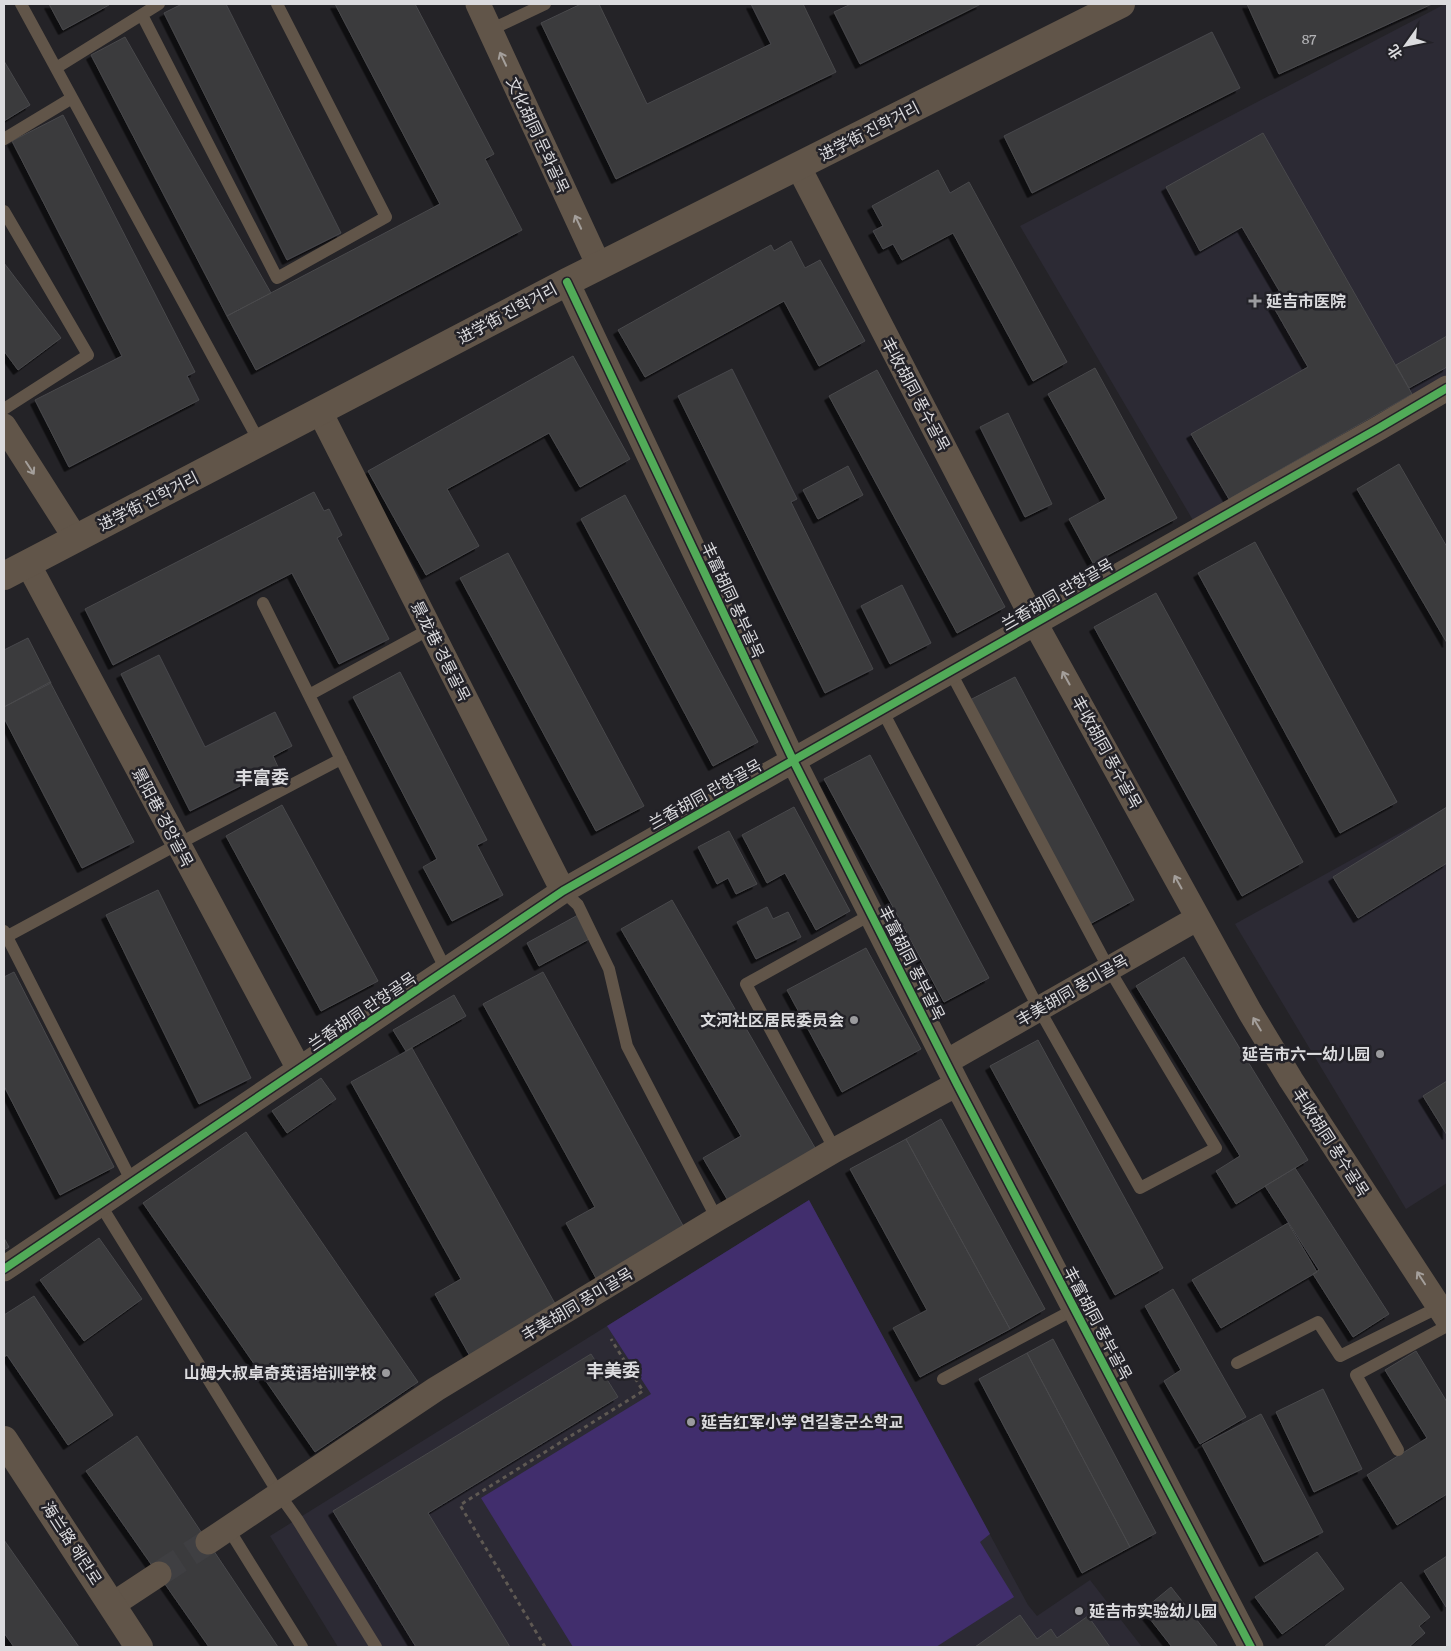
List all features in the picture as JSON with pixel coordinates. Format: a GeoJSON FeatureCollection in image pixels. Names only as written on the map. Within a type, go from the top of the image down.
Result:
{"type":"FeatureCollection","features":[{"type":"Feature","properties":{"kind":"street","name":"文化胡同 문화골목"},"geometry":{"type":"LineString","coordinates":[[478,4],[599,266]]}},
{"type":"Feature","properties":{"kind":"street","name":"进学街 진학거리"},"geometry":{"type":"LineString","coordinates":[[4,576],[567,282],[1121,4]]}},
{"type":"Feature","properties":{"kind":"street","name":"丰收胡同 풍수골목"},"geometry":{"type":"LineString","coordinates":[[798,166],[1035,623],[1250,1012],[1291,1080],[1445,1317]]}},
{"type":"Feature","properties":{"kind":"street","name":"丰富胡同 풍부골목"},"geometry":{"type":"LineString","coordinates":[[567,282],[793,760],[957,1084],[1252,1647]]}},
{"type":"Feature","properties":{"kind":"street","name":"兰香胡同 란향골목"},"geometry":{"type":"LineString","coordinates":[[4,1269],[562,891],[1447,388]]}},
{"type":"Feature","properties":{"kind":"street","name":"景龙巷 경룡골목"},"geometry":{"type":"LineString","coordinates":[[320,412],[562,891]]}},
{"type":"Feature","properties":{"kind":"street"},"geometry":{"type":"LineString","coordinates":[[4,426],[76,539]]}},
{"type":"Feature","properties":{"kind":"street","name":"景阳巷 경양골목"},"geometry":{"type":"LineString","coordinates":[[28,564],[299,1069]]}},
{"type":"Feature","properties":{"kind":"street","name":"丰美胡同 풍미골목"},"geometry":{"type":"LineString","coordinates":[[946,1062],[1198,918]]}},
{"type":"Feature","properties":{"kind":"street","name":"丰美胡同 풍미골목"},"geometry":{"type":"LineString","coordinates":[[208,1542],[436,1390],[717,1219],[835,1150],[957,1084]]}},
{"type":"Feature","properties":{"kind":"street","name":"海兰路 해란로"},"geometry":{"type":"LineString","coordinates":[[4,1440],[139,1647]]}},
{"type":"Feature","properties":{"kind":"street"},"geometry":{"type":"LineString","coordinates":[[112,1605],[158,1574]]}},
{"type":"Feature","properties":{"kind":"lane"},"geometry":{"type":"LineString","coordinates":[[21,4],[260,443]]}},
{"type":"Feature","properties":{"kind":"lane"},"geometry":{"type":"LineString","coordinates":[[56,68],[160,4]]}},
{"type":"Feature","properties":{"kind":"lane"},"geometry":{"type":"LineString","coordinates":[[142,14],[277,278],[386,217],[278,4]]}},
{"type":"Feature","properties":{"kind":"lane"},"geometry":{"type":"LineString","coordinates":[[490,30],[545,4]]}},
{"type":"Feature","properties":{"kind":"lane"},"geometry":{"type":"LineString","coordinates":[[4,139],[72,98]]}},
{"type":"Feature","properties":{"kind":"lane"},"geometry":{"type":"LineString","coordinates":[[4,212],[88,356],[4,409]]}},
{"type":"Feature","properties":{"kind":"lane"},"geometry":{"type":"LineString","coordinates":[[263,603],[446,970]]}},
{"type":"Feature","properties":{"kind":"lane"},"geometry":{"type":"LineString","coordinates":[[309,695],[430,629]]}},
{"type":"Feature","properties":{"kind":"lane"},"geometry":{"type":"LineString","coordinates":[[882,710],[1039,1009],[1140,1188],[1216,1148],[1109,969],[950,671]]}},
{"type":"Feature","properties":{"kind":"lane"},"geometry":{"type":"LineString","coordinates":[[132,1182],[5,935],[341,759]]}},
{"type":"Feature","properties":{"kind":"lane"},"geometry":{"type":"LineString","coordinates":[[562,891],[578,905],[609,969],[628,1046],[717,1219]]}},
{"type":"Feature","properties":{"kind":"lane"},"geometry":{"type":"LineString","coordinates":[[835,1150],[746,984],[872,914]]}},
{"type":"Feature","properties":{"kind":"lane"},"geometry":{"type":"LineString","coordinates":[[100,1204],[376,1647]]}},
{"type":"Feature","properties":{"kind":"lane"},"geometry":{"type":"LineString","coordinates":[[943,1379],[1075,1309]]}},
{"type":"Feature","properties":{"kind":"lane"},"geometry":{"type":"LineString","coordinates":[[1237,1363],[1318,1322],[1340,1356],[1445,1317]]}},
{"type":"Feature","properties":{"kind":"lane"},"geometry":{"type":"LineString","coordinates":[[1398,1450],[1356,1375],[1445,1317]]}},
{"type":"Feature","properties":{"kind":"lane"},"geometry":{"type":"LineString","coordinates":[[228,1528],[302,1647]]}},
{"type":"Feature","properties":{"kind":"path"},"geometry":{"type":"LineString","coordinates":[[545,1647],[460,1506],[642,1391],[611,1340]]}},
{"type":"Feature","properties":{"kind":"shaded area","name":"延吉市医院"},"geometry":{"type":"Polygon","coordinates":[[[1447,4],[1447,375],[1194,522],[1020,226],[1447,4]]]}},
{"type":"Feature","properties":{"kind":"shaded area","name":"延吉市六一幼儿园"},"geometry":{"type":"Polygon","coordinates":[[[1447,807],[1447,1183],[1406,1209],[1235,924],[1447,807]]]}},
{"type":"Feature","properties":{"kind":"shaded area","name":"延吉红军小学 연길홍군소학교"},"geometry":{"type":"Polygon","coordinates":[[[809,1200],[1028,1605],[1037,1616],[1090,1580],[1142,1647],[338,1647],[270,1536],[809,1200]]]}},
{"type":"Feature","properties":{"kind":"shaded area","name":"延吉红军小学 연길홍군소학교"},"geometry":{"type":"Polygon","coordinates":[[[809,1200],[990,1534],[980,1542],[1014,1597],[936,1647],[573,1647],[481,1498],[651,1394],[607,1326],[809,1200]]]}},
{"type":"Feature","properties":{"kind":"building"},"geometry":{"type":"Polygon","coordinates":[[[49,4],[108,4],[109,5],[63,30],[49,4]]]}},
{"type":"Feature","properties":{"kind":"building"},"geometry":{"type":"Polygon","coordinates":[[[182,4],[226,4],[341,233],[287,260],[164,13],[182,4]]]}},
{"type":"Feature","properties":{"kind":"building"},"geometry":{"type":"Polygon","coordinates":[[[335,4],[415,4],[494,154],[485,159],[522,230],[256,370],[227,316],[440,204],[335,4]]]}},
{"type":"Feature","properties":{"kind":"building"},"geometry":{"type":"Polygon","coordinates":[[[581,4],[599,4],[647,104],[771,44],[751,4],[803,4],[836,72],[616,179],[541,23],[581,4]]]}},
{"type":"Feature","properties":{"kind":"building"},"geometry":{"type":"Polygon","coordinates":[[[851,4],[981,4],[860,64],[834,12],[851,4]]]}},
{"type":"Feature","properties":{"kind":"building"},"geometry":{"type":"Polygon","coordinates":[[[1247,4],[1432,4],[1279,74],[1247,4]]]}},
{"type":"Feature","properties":{"kind":"building"},"geometry":{"type":"Polygon","coordinates":[[[1212,32],[1240,88],[1032,193],[1004,136],[1212,32]]]}},
{"type":"Feature","properties":{"kind":"building"},"geometry":{"type":"Polygon","coordinates":[[[125,37],[271,293],[227,316],[91,55],[125,37]]]}},
{"type":"Feature","properties":{"kind":"building"},"geometry":{"type":"Polygon","coordinates":[[[4,61],[30,105],[4,121],[4,61]]]}},
{"type":"Feature","properties":{"kind":"building"},"geometry":{"type":"Polygon","coordinates":[[[63,115],[195,372],[187,376],[199,400],[69,467],[35,400],[122,356],[12,141],[63,115]]]}},
{"type":"Feature","properties":{"kind":"building"},"geometry":{"type":"Polygon","coordinates":[[[1263,133],[1412,394],[1229,499],[1191,434],[1308,367],[1269,299],[1280,292],[1242,227],[1200,251],[1166,187],[1263,133]]]}},
{"type":"Feature","properties":{"kind":"building"},"geometry":{"type":"Polygon","coordinates":[[[938,170],[950,193],[969,182],[1067,362],[1033,381],[953,233],[902,260],[893,244],[883,249],[873,231],[883,226],[872,206],[938,170]]]}},
{"type":"Feature","properties":{"kind":"building"},"geometry":{"type":"Polygon","coordinates":[[[791,241],[805,268],[820,260],[865,341],[819,366],[784,301],[645,377],[618,330],[771,245],[774,251],[791,241]]]}},
{"type":"Feature","properties":{"kind":"building"},"geometry":{"type":"Polygon","coordinates":[[[4,263],[61,338],[18,370],[4,351],[4,263]]]}},
{"type":"Feature","properties":{"kind":"building"},"geometry":{"type":"Polygon","coordinates":[[[1447,336],[1447,367],[1409,388],[1396,365],[1447,336]]]}},
{"type":"Feature","properties":{"kind":"building"},"geometry":{"type":"Polygon","coordinates":[[[573,356],[630,459],[580,487],[549,433],[447,489],[479,546],[426,575],[368,471],[573,356]]]}},
{"type":"Feature","properties":{"kind":"building"},"geometry":{"type":"Polygon","coordinates":[[[1095,368],[1177,518],[1093,563],[1069,519],[1106,499],[1048,394],[1095,368]]]}},
{"type":"Feature","properties":{"kind":"building"},"geometry":{"type":"Polygon","coordinates":[[[732,369],[797,499],[791,502],[873,669],[825,693],[678,396],[732,369]]]}},
{"type":"Feature","properties":{"kind":"building"},"geometry":{"type":"Polygon","coordinates":[[[877,370],[1005,607],[957,633],[829,396],[877,370]]]}},
{"type":"Feature","properties":{"kind":"building"},"geometry":{"type":"Polygon","coordinates":[[[1008,413],[1052,504],[1025,517],[980,427],[1008,413]]]}},
{"type":"Feature","properties":{"kind":"building"},"geometry":{"type":"Polygon","coordinates":[[[1399,464],[1447,547],[1447,643],[1357,489],[1399,464]]]}},
{"type":"Feature","properties":{"kind":"building"},"geometry":{"type":"Polygon","coordinates":[[[848,466],[863,495],[818,519],[803,490],[848,466]]]}},
{"type":"Feature","properties":{"kind":"building"},"geometry":{"type":"Polygon","coordinates":[[[314,492],[324,511],[329,509],[342,535],[337,538],[389,639],[339,664],[292,573],[113,665],[85,609],[314,492]]]}},
{"type":"Feature","properties":{"kind":"building"},"geometry":{"type":"Polygon","coordinates":[[[625,495],[758,742],[713,766],[581,519],[625,495]]]}},
{"type":"Feature","properties":{"kind":"building"},"geometry":{"type":"Polygon","coordinates":[[[1255,542],[1397,802],[1340,833],[1198,573],[1255,542]]]}},
{"type":"Feature","properties":{"kind":"building"},"geometry":{"type":"Polygon","coordinates":[[[508,553],[644,806],[596,831],[460,578],[508,553]]]}},
{"type":"Feature","properties":{"kind":"building"},"geometry":{"type":"Polygon","coordinates":[[[902,585],[931,643],[890,664],[861,606],[902,585]]]}},
{"type":"Feature","properties":{"kind":"building"},"geometry":{"type":"Polygon","coordinates":[[[1156,593],[1303,862],[1242,896],[1094,627],[1156,593]]]}},
{"type":"Feature","properties":{"kind":"building"},"geometry":{"type":"Polygon","coordinates":[[[28,638],[51,683],[4,707],[4,650],[28,638]]]}},
{"type":"Feature","properties":{"kind":"building"},"geometry":{"type":"Polygon","coordinates":[[[159,655],[205,747],[275,712],[292,746],[273,756],[278,767],[190,811],[121,674],[159,655]]]}},
{"type":"Feature","properties":{"kind":"building"},"geometry":{"type":"Polygon","coordinates":[[[400,672],[487,840],[477,845],[503,895],[452,921],[423,867],[437,859],[353,697],[400,672]]]}},
{"type":"Feature","properties":{"kind":"building"},"geometry":{"type":"Polygon","coordinates":[[[1015,677],[1134,900],[1088,925],[968,701],[1015,677]]]}},
{"type":"Feature","properties":{"kind":"building"},"geometry":{"type":"Polygon","coordinates":[[[50,682],[134,842],[82,868],[4,718],[4,707],[50,682]]]}},
{"type":"Feature","properties":{"kind":"building"},"geometry":{"type":"Polygon","coordinates":[[[870,755],[989,978],[944,1002],[824,779],[870,755]]]}},
{"type":"Feature","properties":{"kind":"building"},"geometry":{"type":"Polygon","coordinates":[[[282,805],[378,981],[321,1011],[226,836],[282,805]]]}},
{"type":"Feature","properties":{"kind":"building"},"geometry":{"type":"Polygon","coordinates":[[[794,807],[850,911],[816,930],[785,873],[767,883],[742,835],[794,807]]]}},
{"type":"Feature","properties":{"kind":"building"},"geometry":{"type":"Polygon","coordinates":[[[1447,807],[1447,863],[1358,918],[1333,877],[1447,807]]]}},
{"type":"Feature","properties":{"kind":"building"},"geometry":{"type":"Polygon","coordinates":[[[729,831],[757,884],[736,894],[728,878],[717,884],[698,847],[729,831]]]}},
{"type":"Feature","properties":{"kind":"building"},"geometry":{"type":"Polygon","coordinates":[[[158,890],[251,1078],[199,1104],[106,915],[158,890]]]}},
{"type":"Feature","properties":{"kind":"building"},"geometry":{"type":"Polygon","coordinates":[[[672,900],[818,1153],[730,1204],[703,1158],[741,1136],[621,929],[672,900]]]}},
{"type":"Feature","properties":{"kind":"building"},"geometry":{"type":"Polygon","coordinates":[[[767,907],[773,919],[788,912],[801,937],[756,959],[737,922],[767,907]]]}},
{"type":"Feature","properties":{"kind":"building"},"geometry":{"type":"Polygon","coordinates":[[[578,915],[591,938],[539,966],[527,943],[578,915]]]}},
{"type":"Feature","properties":{"kind":"building","name":"文河社区居民委员会"},"geometry":{"type":"Polygon","coordinates":[[[866,948],[921,1049],[842,1092],[787,990],[866,948]]]}},
{"type":"Feature","properties":{"kind":"building"},"geometry":{"type":"Polygon","coordinates":[[[1184,957],[1308,1160],[1236,1204],[1216,1171],[1240,1156],[1136,986],[1184,957]]]}},
{"type":"Feature","properties":{"kind":"building"},"geometry":{"type":"Polygon","coordinates":[[[14,972],[114,1167],[60,1195],[4,1086],[4,977],[14,972]]]}},
{"type":"Feature","properties":{"kind":"building"},"geometry":{"type":"Polygon","coordinates":[[[543,972],[686,1231],[597,1280],[566,1223],[595,1207],[483,1004],[543,972]]]}},
{"type":"Feature","properties":{"kind":"building"},"geometry":{"type":"Polygon","coordinates":[[[454,995],[466,1016],[406,1051],[393,1030],[454,995]]]}},
{"type":"Feature","properties":{"kind":"building"},"geometry":{"type":"Polygon","coordinates":[[[1038,1040],[1163,1268],[1115,1295],[990,1066],[1038,1040]]]}},
{"type":"Feature","properties":{"kind":"building"},"geometry":{"type":"Polygon","coordinates":[[[412,1048],[558,1309],[471,1358],[435,1294],[461,1279],[351,1082],[412,1048]]]}},
{"type":"Feature","properties":{"kind":"building"},"geometry":{"type":"Polygon","coordinates":[[[321,1078],[336,1099],[287,1133],[272,1111],[321,1078]]]}},
{"type":"Feature","properties":{"kind":"building"},"geometry":{"type":"Polygon","coordinates":[[[1447,1081],[1447,1135],[1423,1096],[1447,1081]]]}},
{"type":"Feature","properties":{"kind":"building"},"geometry":{"type":"Polygon","coordinates":[[[941,1119],[1045,1309],[1010,1329],[906,1139],[941,1119]]]}},
{"type":"Feature","properties":{"kind":"building"},"geometry":{"type":"Polygon","coordinates":[[[246,1132],[418,1382],[315,1452],[143,1203],[246,1132]]]}},
{"type":"Feature","properties":{"kind":"building"},"geometry":{"type":"Polygon","coordinates":[[[906,1139],[1010,1329],[920,1377],[893,1328],[927,1310],[850,1169],[906,1139]]]}},
{"type":"Feature","properties":{"kind":"building"},"geometry":{"type":"Polygon","coordinates":[[[1295,1168],[1389,1314],[1353,1337],[1313,1274],[1319,1270],[1265,1186],[1295,1168]]]}},
{"type":"Feature","properties":{"kind":"building"},"geometry":{"type":"Polygon","coordinates":[[[1288,1223],[1317,1272],[1221,1328],[1192,1280],[1288,1223]]]}},
{"type":"Feature","properties":{"kind":"building"},"geometry":{"type":"Polygon","coordinates":[[[4,1238],[9,1247],[4,1250],[4,1238]]]}},
{"type":"Feature","properties":{"kind":"building"},"geometry":{"type":"Polygon","coordinates":[[[99,1238],[142,1299],[84,1341],[40,1280],[99,1238]]]}},
{"type":"Feature","properties":{"kind":"building"},"geometry":{"type":"Polygon","coordinates":[[[1173,1289],[1246,1417],[1200,1444],[1164,1381],[1181,1370],[1145,1306],[1173,1289]]]}},
{"type":"Feature","properties":{"kind":"building"},"geometry":{"type":"Polygon","coordinates":[[[34,1296],[113,1415],[68,1445],[7,1355],[4,1357],[4,1315],[34,1296]]]}},
{"type":"Feature","properties":{"kind":"building"},"geometry":{"type":"Polygon","coordinates":[[[1053,1339],[1156,1533],[1130,1547],[1027,1353],[1053,1339]]]}},
{"type":"Feature","properties":{"kind":"building"},"geometry":{"type":"Polygon","coordinates":[[[1416,1351],[1447,1402],[1447,1494],[1397,1525],[1367,1475],[1427,1438],[1385,1370],[1416,1351]]]}},
{"type":"Feature","properties":{"kind":"building"},"geometry":{"type":"Polygon","coordinates":[[[1027,1353],[1130,1547],[1082,1573],[979,1379],[1027,1353]]]}},
{"type":"Feature","properties":{"kind":"building"},"geometry":{"type":"Polygon","coordinates":[[[591,1354],[618,1397],[428,1513],[510,1647],[416,1647],[333,1511],[591,1354]]]}},
{"type":"Feature","properties":{"kind":"building"},"geometry":{"type":"Polygon","coordinates":[[[1323,1389],[1362,1469],[1314,1492],[1276,1412],[1323,1389]]]}},
{"type":"Feature","properties":{"kind":"building"},"geometry":{"type":"Polygon","coordinates":[[[1261,1414],[1323,1532],[1264,1562],[1202,1445],[1261,1414]]]}},
{"type":"Feature","properties":{"kind":"building"},"geometry":{"type":"Polygon","coordinates":[[[137,1436],[278,1647],[209,1647],[86,1471],[137,1436]]]}},
{"type":"Feature","properties":{"kind":"building"},"geometry":{"type":"Polygon","coordinates":[[[4,1540],[79,1647],[14,1647],[4,1633],[4,1540]]]}},
{"type":"Feature","properties":{"kind":"building"},"geometry":{"type":"Polygon","coordinates":[[[1317,1552],[1344,1589],[1282,1634],[1255,1597],[1317,1552]]]}},
{"type":"Feature","properties":{"kind":"building"},"geometry":{"type":"Polygon","coordinates":[[[1447,1556],[1447,1606],[1446,1607],[1424,1571],[1447,1556]]]}},
{"type":"Feature","properties":{"kind":"building"},"geometry":{"type":"Polygon","coordinates":[[[1401,1582],[1430,1617],[1419,1626],[1425,1633],[1409,1647],[1324,1647],[1401,1582]]]}},
{"type":"Feature","properties":{"kind":"building"},"geometry":{"type":"Polygon","coordinates":[[[1171,1587],[1218,1647],[1172,1647],[1143,1610],[1171,1587]]]}},
{"type":"Feature","properties":{"kind":"building"},"geometry":{"type":"Polygon","coordinates":[[[1020,1615],[1037,1639],[1051,1629],[1057,1638],[1088,1616],[1110,1647],[975,1647],[1020,1615]]]}},
{"type":"Feature","properties":{"kind":"tunnel"},"geometry":{"type":"LineString","coordinates":[[159,1574],[208,1542]]}},
{"type":"Feature","properties":{"kind":"cycle path"},"geometry":{"type":"LineString","coordinates":[[567,282],[793,760],[957,1084],[1251,1647]]}},
{"type":"Feature","properties":{"kind":"cycle path"},"geometry":{"type":"LineString","coordinates":[[4,1269],[563,891],[1447,388]]}},
{"type":"Feature","properties":{"kind":"place","name":"延吉市医院"},"geometry":{"type":"Point","coordinates":[1255,301]}},
{"type":"Feature","properties":{"kind":"place","name":"文河社区居民委员会"},"geometry":{"type":"Point","coordinates":[854,1020]}},
{"type":"Feature","properties":{"kind":"place","name":"延吉市六一幼儿园"},"geometry":{"type":"Point","coordinates":[1380,1054]}},
{"type":"Feature","properties":{"kind":"place","name":"山姆大叔卓奇英语培训学校"},"geometry":{"type":"Point","coordinates":[386,1373]}},
{"type":"Feature","properties":{"kind":"place","name":"延吉红军小学 연길홍군소학교"},"geometry":{"type":"Point","coordinates":[691,1422]}},
{"type":"Feature","properties":{"kind":"place","name":"延吉市实验幼儿园"},"geometry":{"type":"Point","coordinates":[1079,1611]}},
{"type":"Feature","properties":{"kind":"district","name":"丰富委"},"geometry":{"type":"Point","coordinates":[262,778]}},
{"type":"Feature","properties":{"kind":"district","name":"丰美委"},"geometry":{"type":"Point","coordinates":[613,1371]}}]}
